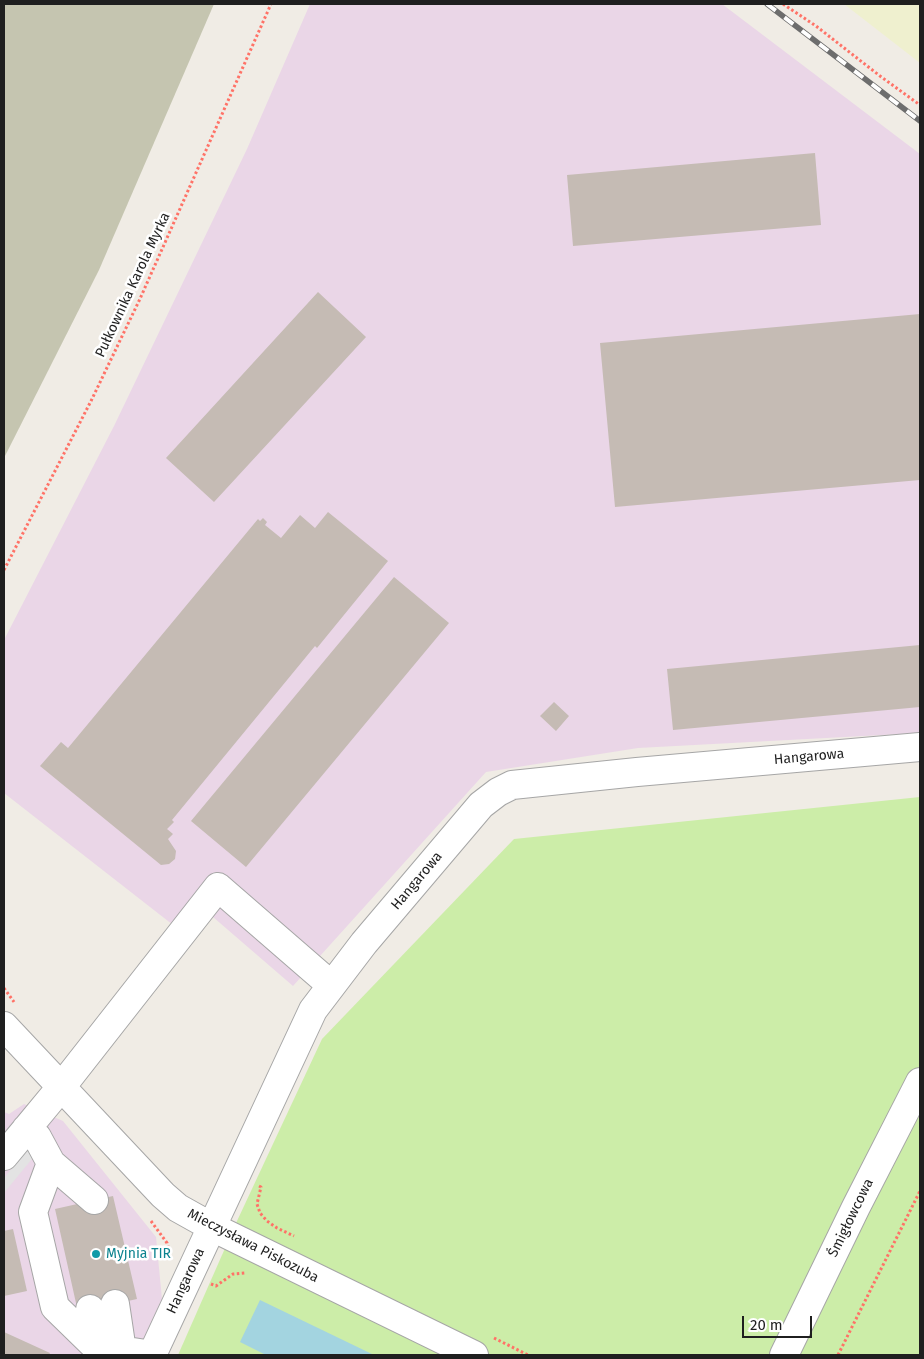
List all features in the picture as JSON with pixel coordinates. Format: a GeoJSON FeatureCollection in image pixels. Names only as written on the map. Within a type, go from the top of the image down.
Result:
{"type":"FeatureCollection","features":[{"type":"Feature","properties":{"kind":"street","name":"Hangarowa"},"geometry":{"type":"LineString","coordinates":[[152,1355],[313,1010],[364,943],[481,805],[498,792],[512,785],[920,747]]}},
{"type":"Feature","properties":{"kind":"street"},"geometry":{"type":"LineString","coordinates":[[13,1137],[62,1086],[218,888],[331,985]]}},
{"type":"Feature","properties":{"kind":"street","name":"Mieczysława Piskozuba"},"geometry":{"type":"LineString","coordinates":[[4,1026],[178,1208],[212,1227],[474,1355]]}},
{"type":"Feature","properties":{"kind":"street","name":"Śmigłowcowa"},"geometry":{"type":"LineString","coordinates":[[784,1355],[856,1207],[920,1082]]}},
{"type":"Feature","properties":{"kind":"street"},"geometry":{"type":"LineString","coordinates":[[13,1137],[37,1137],[51,1163],[81,1203]]}},
{"type":"Feature","properties":{"kind":"street"},"geometry":{"type":"LineString","coordinates":[[51,1163],[33,1212],[55,1306],[95,1346],[152,1355]]}},
{"type":"Feature","properties":{"kind":"street"},"geometry":{"type":"LineString","coordinates":[[95,1346],[102,1306],[122,1350]]}},
{"type":"Feature","properties":{"kind":"path","name":"Pułkownika Karola Myrka"},"geometry":{"type":"LineString","coordinates":[[4,570],[91,401],[139,301],[271,4]]}},
{"type":"Feature","properties":{"kind":"path"},"geometry":{"type":"LineString","coordinates":[[783,4],[816,26],[920,105]]}},
{"type":"Feature","properties":{"kind":"path"},"geometry":{"type":"LineString","coordinates":[[838,1355],[920,1191]]}},
{"type":"Feature","properties":{"kind":"shaded area"},"geometry":{"type":"Polygon","coordinates":[[[4,4],[214,4],[99,270],[4,458],[4,4]]]}},
{"type":"Feature","properties":{"kind":"shaded area"},"geometry":{"type":"Polygon","coordinates":[[[310,4],[722,4],[920,154],[920,733],[638,748],[486,772],[293,986],[213,917],[191,939],[4,793],[4,640],[114,426],[247,149],[310,4]]]}},
{"type":"Feature","properties":{"kind":"shaded area"},"geometry":{"type":"Polygon","coordinates":[[[844,4],[920,4],[920,63],[844,4]]]}},
{"type":"Feature","properties":{"kind":"shaded area"},"geometry":{"type":"Polygon","coordinates":[[[24,1104],[63,1121],[156,1237],[162,1299],[136,1355],[4,1355],[4,1112],[9,1114],[24,1104]]]}},
{"type":"Feature","properties":{"kind":"shaded area"},"geometry":{"type":"Polygon","coordinates":[[[28,1148],[36,1154],[4,1193],[4,1178],[28,1148]]]}},
{"type":"Feature","properties":{"kind":"green space"},"geometry":{"type":"Polygon","coordinates":[[[920,797],[920,1355],[178,1355],[237,1221],[322,1039],[514,839],[920,797]]]}},
{"type":"Feature","properties":{"kind":"water"},"geometry":{"type":"Polygon","coordinates":[[[260,1300],[374,1355],[266,1355],[240,1342],[260,1300]]]}},
{"type":"Feature","properties":{"kind":"building"},"geometry":{"type":"Polygon","coordinates":[[[815,153],[821,225],[573,246],[567,175],[815,153]]]}},
{"type":"Feature","properties":{"kind":"building"},"geometry":{"type":"Polygon","coordinates":[[[318,292],[366,337],[214,502],[166,458],[318,292]]]}},
{"type":"Feature","properties":{"kind":"building"},"geometry":{"type":"Polygon","coordinates":[[[920,314],[920,480],[615,507],[600,343],[920,314]]]}},
{"type":"Feature","properties":{"kind":"building"},"geometry":{"type":"Polygon","coordinates":[[[328,512],[388,561],[317,648],[315,646],[172,820],[174,822],[167,829],[173,834],[168,839],[176,851],[175,859],[169,864],[161,865],[40,766],[61,742],[68,748],[258,519],[260,521],[263,518],[267,522],[265,525],[281,538],[300,515],[315,528],[328,512]]]}},
{"type":"Feature","properties":{"kind":"building"},"geometry":{"type":"Polygon","coordinates":[[[394,577],[449,623],[246,867],[191,821],[394,577]]]}},
{"type":"Feature","properties":{"kind":"building"},"geometry":{"type":"Polygon","coordinates":[[[920,645],[920,707],[673,730],[667,669],[920,645]]]}},
{"type":"Feature","properties":{"kind":"building"},"geometry":{"type":"Polygon","coordinates":[[[554,702],[569,716],[556,731],[540,716],[554,702]]]}},
{"type":"Feature","properties":{"kind":"building","name":"Myjnia TIR"},"geometry":{"type":"Polygon","coordinates":[[[113,1196],[137,1299],[78,1312],[55,1209],[113,1196]]]}},
{"type":"Feature","properties":{"kind":"building"},"geometry":{"type":"Polygon","coordinates":[[[13,1229],[27,1291],[4,1296],[4,1231],[13,1229]]]}},
{"type":"Feature","properties":{"kind":"building"},"geometry":{"type":"Polygon","coordinates":[[[4,1332],[50,1353],[49,1355],[4,1355],[4,1332]]]}},
{"type":"Feature","properties":{"kind":"railway"},"geometry":{"type":"LineString","coordinates":[[767,4],[920,121]]}},
{"type":"Feature","properties":{"kind":"place","name":"Myjnia TIR"},"geometry":{"type":"Point","coordinates":[96,1254]}}]}
